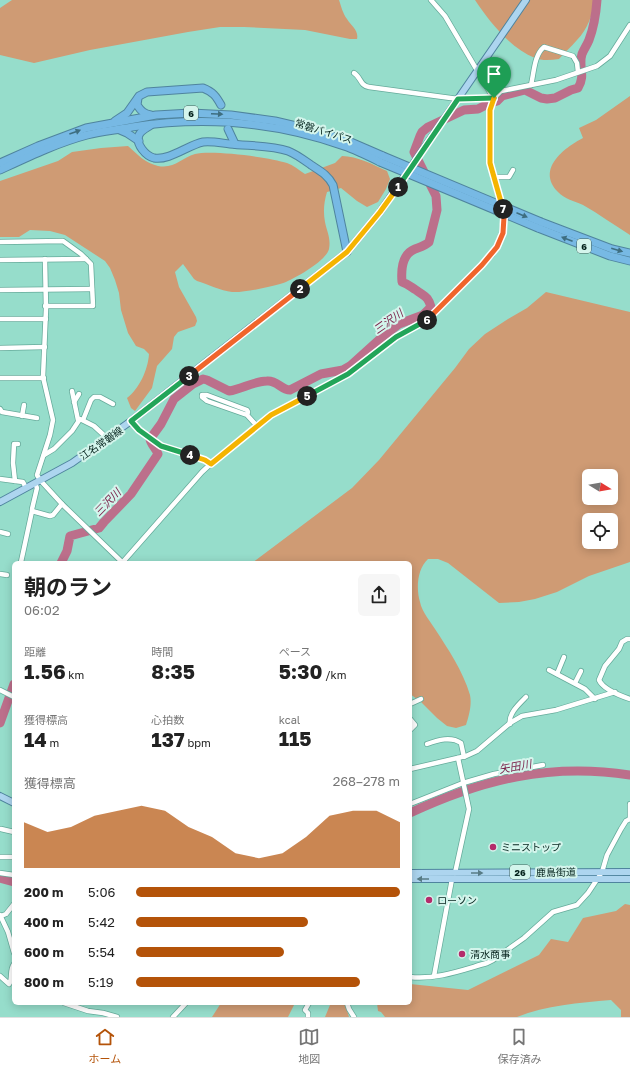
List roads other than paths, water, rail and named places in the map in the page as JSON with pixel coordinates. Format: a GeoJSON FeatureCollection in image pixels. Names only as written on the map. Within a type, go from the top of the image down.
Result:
{"type":"FeatureCollection","features":[{"type":"Feature","properties":{"kind":"highway"},"geometry":{"type":"LineString","coordinates":[[138,140],[114,126],[139,96],[147,92],[203,88],[212,92],[221,105]]}},
{"type":"Feature","properties":{"kind":"highway"},"geometry":{"type":"LineString","coordinates":[[139,96],[137,105],[144,114],[156,115]]}},
{"type":"Feature","properties":{"kind":"highway","name":"常磐バイパス"},"geometry":{"type":"LineString","coordinates":[[0,170],[40,152],[114,126],[156,115],[191,113],[231,115],[275,121],[309,129],[346,140],[382,159]]}},
{"type":"Feature","properties":{"kind":"highway","name":"常磐バイパス"},"geometry":{"type":"LineString","coordinates":[[0,163],[38,146],[86,128],[199,121],[231,122],[275,128],[308,135],[382,159],[610,256],[630,261]]}},
{"type":"Feature","properties":{"kind":"highway"},"geometry":{"type":"LineString","coordinates":[[154,124],[143,130],[139,135],[138,140],[146,155],[154,158],[167,157],[202,143],[214,142],[275,148],[295,154],[328,177],[336,190],[347,252]]}},
{"type":"Feature","properties":{"kind":"highway"},"geometry":{"type":"LineString","coordinates":[[228,129],[235,144]]}},
{"type":"Feature","properties":{"kind":"highway","name":"常磐バイパス"},"geometry":{"type":"LineString","coordinates":[[539,225],[630,254]]}},
{"type":"Feature","properties":{"kind":"main road","name":"江名常磐線"},"geometry":{"type":"LineString","coordinates":[[0,502],[72,463],[131,421],[347,252],[380,212],[526,0]]}},
{"type":"Feature","properties":{"kind":"main road"},"geometry":{"type":"LineString","coordinates":[[0,796],[12,802]]}},
{"type":"Feature","properties":{"kind":"main road"},"geometry":{"type":"LineString","coordinates":[[0,801],[12,807]]}},
{"type":"Feature","properties":{"kind":"main road","name":"鹿島街道"},"geometry":{"type":"LineString","coordinates":[[412,872],[454,876],[630,872]]}},
{"type":"Feature","properties":{"kind":"main road","name":"26"},"geometry":{"type":"LineString","coordinates":[[412,879],[454,876],[630,879]]}},
{"type":"Feature","properties":{"kind":"street"},"geometry":{"type":"LineString","coordinates":[[431,0],[445,16],[494,97]]}},
{"type":"Feature","properties":{"kind":"street"},"geometry":{"type":"LineString","coordinates":[[124,561],[211,464],[271,415],[342,378],[396,337],[430,318],[492,255],[501,239],[504,217],[493,177],[489,151],[490,110],[494,97],[501,91],[556,80],[597,66],[610,56],[630,25]]}},
{"type":"Feature","properties":{"kind":"street"},"geometry":{"type":"LineString","coordinates":[[531,85],[537,57],[539,52],[544,47],[573,56],[577,63],[578,72]]}},
{"type":"Feature","properties":{"kind":"street"},"geometry":{"type":"LineString","coordinates":[[354,73],[358,75],[362,84],[365,86],[458,99],[494,97]]}},
{"type":"Feature","properties":{"kind":"street"},"geometry":{"type":"LineString","coordinates":[[493,177],[509,177],[513,170]]}},
{"type":"Feature","properties":{"kind":"street"},"geometry":{"type":"LineString","coordinates":[[0,242],[64,242],[81,254],[91,264],[92,306],[45,306]]}},
{"type":"Feature","properties":{"kind":"street"},"geometry":{"type":"LineString","coordinates":[[21,561],[37,488],[38,475],[53,420],[44,378],[46,319],[45,259]]}},
{"type":"Feature","properties":{"kind":"street"},"geometry":{"type":"LineString","coordinates":[[0,260],[86,259]]}},
{"type":"Feature","properties":{"kind":"street"},"geometry":{"type":"LineString","coordinates":[[0,290],[92,289]]}},
{"type":"Feature","properties":{"kind":"street"},"geometry":{"type":"LineString","coordinates":[[0,319],[46,319]]}},
{"type":"Feature","properties":{"kind":"street"},"geometry":{"type":"LineString","coordinates":[[0,348],[45,347]]}},
{"type":"Feature","properties":{"kind":"street"},"geometry":{"type":"LineString","coordinates":[[0,378],[44,378]]}},
{"type":"Feature","properties":{"kind":"street"},"geometry":{"type":"LineString","coordinates":[[72,391],[74,402],[81,420],[94,426],[107,438]]}},
{"type":"Feature","properties":{"kind":"street"},"geometry":{"type":"LineString","coordinates":[[74,402],[79,394]]}},
{"type":"Feature","properties":{"kind":"street"},"geometry":{"type":"LineString","coordinates":[[246,415],[248,412],[247,410],[207,395],[202,395],[203,399],[206,401],[246,415],[257,426]]}},
{"type":"Feature","properties":{"kind":"street"},"geometry":{"type":"LineString","coordinates":[[44,455],[54,449],[72,431],[81,420],[94,397],[100,397],[113,404]]}},
{"type":"Feature","properties":{"kind":"street"},"geometry":{"type":"LineString","coordinates":[[22,416],[24,405]]}},
{"type":"Feature","properties":{"kind":"street"},"geometry":{"type":"LineString","coordinates":[[0,409],[2,412],[37,418]]}},
{"type":"Feature","properties":{"kind":"street"},"geometry":{"type":"LineString","coordinates":[[131,421],[139,430],[161,446],[205,460],[211,464]]}},
{"type":"Feature","properties":{"kind":"street"},"geometry":{"type":"LineString","coordinates":[[15,481],[13,464],[14,444],[18,444]]}},
{"type":"Feature","properties":{"kind":"street"},"geometry":{"type":"LineString","coordinates":[[0,479],[23,482],[26,488]]}},
{"type":"Feature","properties":{"kind":"street"},"geometry":{"type":"LineString","coordinates":[[38,482],[120,561]]}},
{"type":"Feature","properties":{"kind":"street"},"geometry":{"type":"LineString","coordinates":[[32,511],[50,516],[54,515],[62,504]]}},
{"type":"Feature","properties":{"kind":"street"},"geometry":{"type":"LineString","coordinates":[[0,532],[8,534]]}},
{"type":"Feature","properties":{"kind":"street"},"geometry":{"type":"LineString","coordinates":[[0,574],[7,575]]}},
{"type":"Feature","properties":{"kind":"street"},"geometry":{"type":"LineString","coordinates":[[630,640],[627,639],[622,642],[599,677],[599,682],[630,699]]}},
{"type":"Feature","properties":{"kind":"street"},"geometry":{"type":"LineString","coordinates":[[557,674],[564,657]]}},
{"type":"Feature","properties":{"kind":"street"},"geometry":{"type":"LineString","coordinates":[[549,670],[575,683],[590,693],[595,699]]}},
{"type":"Feature","properties":{"kind":"street"},"geometry":{"type":"LineString","coordinates":[[575,683],[581,670]]}},
{"type":"Feature","properties":{"kind":"street"},"geometry":{"type":"LineString","coordinates":[[0,690],[12,696]]}},
{"type":"Feature","properties":{"kind":"street"},"geometry":{"type":"LineString","coordinates":[[412,769],[464,757],[477,751],[518,718],[528,714],[556,710],[615,692]]}},
{"type":"Feature","properties":{"kind":"street"},"geometry":{"type":"LineString","coordinates":[[510,724],[509,720],[512,714],[526,697]]}},
{"type":"Feature","properties":{"kind":"street"},"geometry":{"type":"LineString","coordinates":[[412,703],[421,699]]}},
{"type":"Feature","properties":{"kind":"street"},"geometry":{"type":"LineString","coordinates":[[427,744],[445,739],[458,741],[461,743],[464,757]]}},
{"type":"Feature","properties":{"kind":"street"},"geometry":{"type":"LineString","coordinates":[[434,976],[469,809],[458,758]]}},
{"type":"Feature","properties":{"kind":"street"},"geometry":{"type":"LineString","coordinates":[[412,803],[463,783],[506,771],[543,765]]}},
{"type":"Feature","properties":{"kind":"street"},"geometry":{"type":"LineString","coordinates":[[412,977],[434,976],[493,960],[524,938],[554,912],[577,905],[588,893],[602,872],[607,855],[626,821],[630,819],[630,804]]}},
{"type":"Feature","properties":{"kind":"street"},"geometry":{"type":"LineString","coordinates":[[1,830],[12,832]]}},
{"type":"Feature","properties":{"kind":"street"},"geometry":{"type":"LineString","coordinates":[[0,856],[12,857]]}},
{"type":"Feature","properties":{"kind":"street"},"geometry":{"type":"LineString","coordinates":[[0,872],[12,875]]}},
{"type":"Feature","properties":{"kind":"street"},"geometry":{"type":"LineString","coordinates":[[12,906],[6,914],[0,916],[8,932],[12,946]]}},
{"type":"Feature","properties":{"kind":"street"},"geometry":{"type":"LineString","coordinates":[[0,976],[9,984],[11,982],[12,967]]}},
{"type":"Feature","properties":{"kind":"street"},"geometry":{"type":"LineString","coordinates":[[70,1005],[88,1011],[116,1017]]}},
{"type":"Feature","properties":{"kind":"street"},"geometry":{"type":"LineString","coordinates":[[173,1017],[184,1005]]}},
{"type":"Feature","properties":{"kind":"street"},"geometry":{"type":"LineString","coordinates":[[307,1005],[305,1010],[308,1013],[308,1017]]}},
{"type":"Feature","properties":{"kind":"street"},"geometry":{"type":"LineString","coordinates":[[348,1005],[354,1017]]}},
{"type":"Feature","properties":{"kind":"waterway","name":"三沢川"},"geometry":{"type":"LineString","coordinates":[[62,561],[67,551],[70,536],[99,528],[131,494],[158,454],[150,439],[161,424],[174,399],[193,384],[203,379],[229,391],[257,382],[270,381],[287,390],[290,390],[321,374],[343,370],[350,366],[399,324],[423,315],[431,307],[426,297],[402,282],[402,268],[405,258],[411,251],[429,242],[437,210],[436,196],[414,152],[422,132],[428,127],[464,110],[478,109],[497,101],[502,96],[525,90],[541,98],[547,99],[555,98],[578,88],[582,75],[582,54],[592,30],[597,0]]}},
{"type":"Feature","properties":{"kind":"waterway","name":"三沢川"},"geometry":{"type":"LineString","coordinates":[[0,723],[12,690]]}},
{"type":"Feature","properties":{"kind":"waterway","name":"矢田川"},"geometry":{"type":"LineString","coordinates":[[412,812],[464,791],[517,777],[572,771],[630,775]]}},
{"type":"Feature","properties":{"kind":"waterway","name":"矢田川"},"geometry":{"type":"LineString","coordinates":[[0,878],[12,881]]}},
{"type":"Feature","properties":{"kind":"place","name":"ミニストップ"},"geometry":{"type":"Point","coordinates":[493,847]}},
{"type":"Feature","properties":{"kind":"place","name":"ローソン"},"geometry":{"type":"Point","coordinates":[429,900]}},
{"type":"Feature","properties":{"kind":"place","name":"清水商事"},"geometry":{"type":"Point","coordinates":[462,954]}}]}
